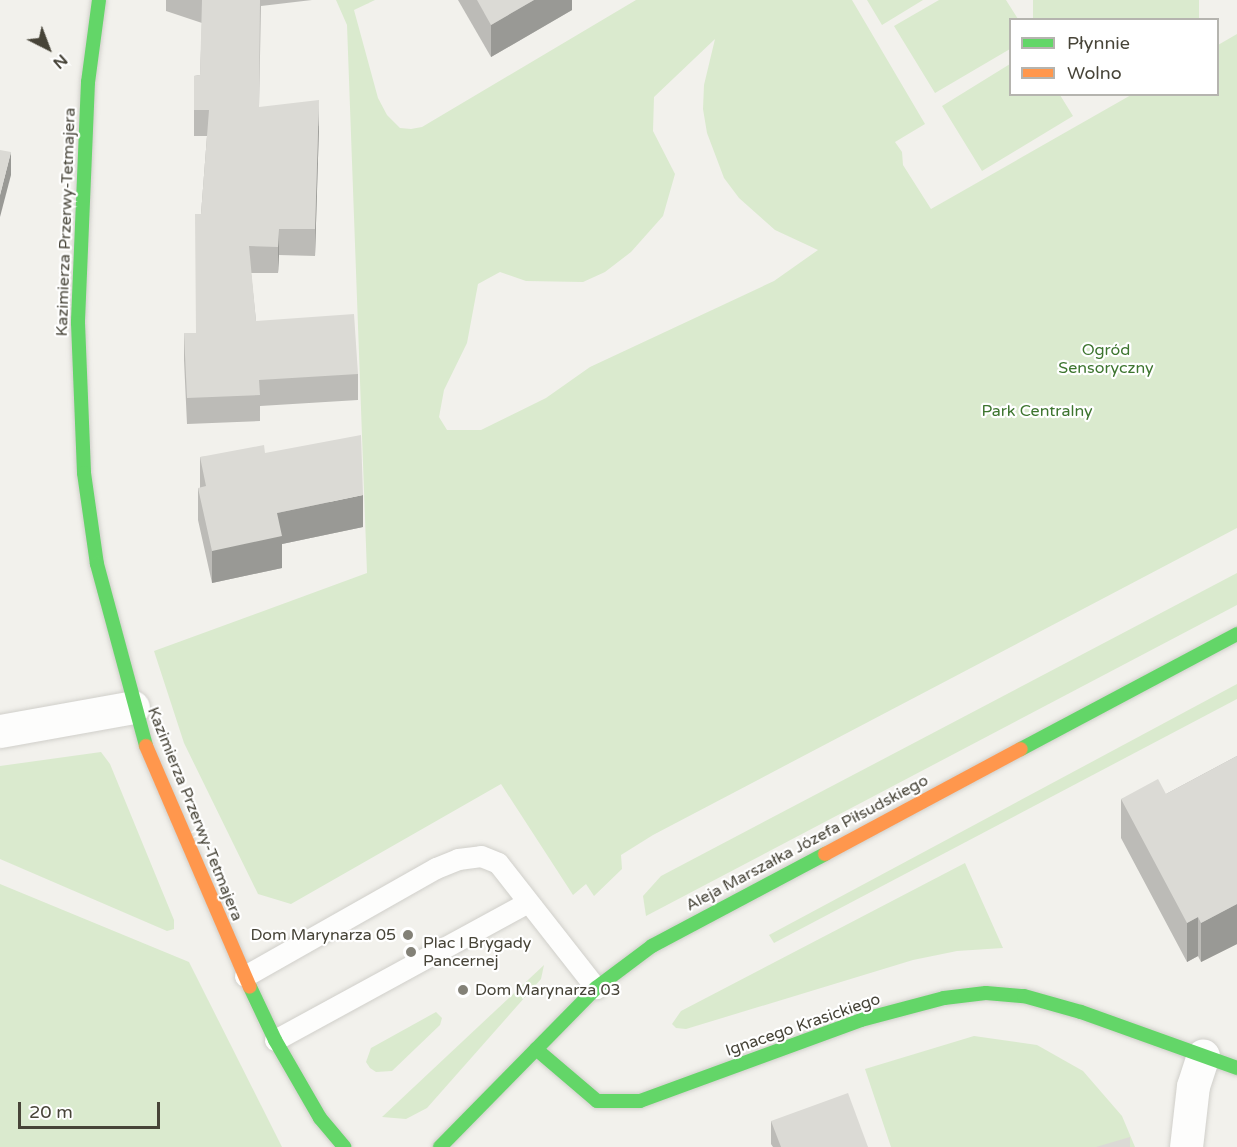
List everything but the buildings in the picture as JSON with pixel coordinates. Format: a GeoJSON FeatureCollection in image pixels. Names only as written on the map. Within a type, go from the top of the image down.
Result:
{"type":"FeatureCollection","features":[{"type":"Feature","properties":{"kind":"street","name":"Kazimierza Przerwy-Tetmajera"},"geometry":{"type":"LineString","coordinates":[[99,0],[87,82],[78,266],[83,461],[97,564],[133,707],[144,741],[275,1040],[320,1118],[344,1147]]}},
{"type":"Feature","properties":{"kind":"street","name":"Aleja Marszałka Józefa Piłsudskiego"},"geometry":{"type":"LineString","coordinates":[[440,1147],[596,988],[624,964],[706,914],[1237,634]]}},
{"type":"Feature","properties":{"kind":"street"},"geometry":{"type":"LineString","coordinates":[[0,731],[133,707]]}},
{"type":"Feature","properties":{"kind":"street","name":"Ignacego Krasickiego"},"geometry":{"type":"LineString","coordinates":[[536,1049],[597,1101],[640,1101],[861,1020],[945,998],[986,993],[1024,996],[1081,1012],[1237,1068]]}},
{"type":"Feature","properties":{"kind":"street"},"geometry":{"type":"LineString","coordinates":[[1186,1147],[1193,1086],[1203,1056]]}},
{"type":"Feature","properties":{"kind":"lane"},"geometry":{"type":"LineString","coordinates":[[245,976],[458,859],[481,856],[498,863],[596,988]]}},
{"type":"Feature","properties":{"kind":"lane"},"geometry":{"type":"LineString","coordinates":[[275,1040],[528,902]]}},
{"type":"Feature","properties":{"kind":"green space","name":"Park Centralny"},"geometry":{"type":"Polygon","coordinates":[[[336,0],[375,0],[354,10],[378,98],[387,115],[400,128],[411,129],[422,127],[636,0],[852,0],[925,124],[895,142],[902,152],[903,165],[931,209],[1129,96],[1219,96],[1219,44],[1237,34],[1237,528],[653,835],[621,855],[622,869],[594,896],[586,884],[573,895],[501,784],[291,904],[258,894],[184,743],[154,651],[367,573],[347,25],[336,0]],[[715,39],[654,97],[653,131],[675,174],[663,216],[631,252],[605,272],[583,282],[526,281],[500,272],[478,284],[467,343],[444,390],[439,417],[447,430],[481,430],[546,398],[590,367],[774,281],[818,250],[775,230],[739,198],[724,178],[707,133],[703,109],[704,85],[715,39]]]}},
{"type":"Feature","properties":{"kind":"green space"},"geometry":{"type":"Polygon","coordinates":[[[867,0],[923,0],[882,25],[867,0]]]}},
{"type":"Feature","properties":{"kind":"green space"},"geometry":{"type":"Polygon","coordinates":[[[939,0],[1006,0],[1017,18],[1009,18],[1009,50],[935,93],[894,26],[939,0]]]}},
{"type":"Feature","properties":{"kind":"green space"},"geometry":{"type":"Polygon","coordinates":[[[1033,0],[1199,0],[1199,18],[1033,18],[1033,0]]]}},
{"type":"Feature","properties":{"kind":"green space"},"geometry":{"type":"Polygon","coordinates":[[[1009,65],[1009,96],[1061,96],[1073,116],[982,171],[942,106],[1009,65]]]}},
{"type":"Feature","properties":{"kind":"green space"},"geometry":{"type":"Polygon","coordinates":[[[1237,573],[1237,605],[646,916],[643,896],[661,876],[1237,573]]]}},
{"type":"Feature","properties":{"kind":"green space"},"geometry":{"type":"Polygon","coordinates":[[[1237,684],[1237,699],[774,943],[769,935],[1237,684]]]}},
{"type":"Feature","properties":{"kind":"green space"},"geometry":{"type":"Polygon","coordinates":[[[101,752],[110,764],[174,920],[174,929],[167,931],[0,859],[0,766],[101,752]]]}},
{"type":"Feature","properties":{"kind":"green space"},"geometry":{"type":"Polygon","coordinates":[[[965,863],[1003,948],[957,951],[913,960],[686,1029],[676,1028],[672,1024],[681,1011],[965,863]]]}},
{"type":"Feature","properties":{"kind":"green space"},"geometry":{"type":"Polygon","coordinates":[[[0,884],[189,962],[282,1147],[0,1147],[0,884]]]}},
{"type":"Feature","properties":{"kind":"green space"},"geometry":{"type":"Polygon","coordinates":[[[544,965],[541,979],[427,1108],[406,1119],[382,1117],[544,965]]]}},
{"type":"Feature","properties":{"kind":"green space"},"geometry":{"type":"Polygon","coordinates":[[[436,1012],[442,1018],[440,1025],[392,1071],[376,1072],[370,1068],[366,1062],[371,1048],[436,1012]]]}},
{"type":"Feature","properties":{"kind":"green space"},"geometry":{"type":"Polygon","coordinates":[[[974,1036],[1037,1045],[1083,1071],[1122,1116],[1135,1147],[891,1147],[865,1069],[974,1036]]]}},
{"type":"Feature","properties":{"kind":"traffic: fast"},"geometry":{"type":"LineString","coordinates":[[99,0],[88,82],[78,323],[84,473],[97,564],[146,746]]}},
{"type":"Feature","properties":{"kind":"traffic: fast"},"geometry":{"type":"LineString","coordinates":[[1021,749],[1237,634]]}},
{"type":"Feature","properties":{"kind":"traffic: fast"},"geometry":{"type":"LineString","coordinates":[[440,1147],[596,988],[652,946],[825,854]]}},
{"type":"Feature","properties":{"kind":"traffic: fast"},"geometry":{"type":"LineString","coordinates":[[250,987],[275,1040],[320,1118],[344,1147]]}},
{"type":"Feature","properties":{"kind":"traffic: fast"},"geometry":{"type":"LineString","coordinates":[[536,1049],[597,1101],[640,1101],[861,1020],[944,998],[986,993],[1024,996],[1081,1012],[1237,1068]]}},
{"type":"Feature","properties":{"kind":"traffic: slow"},"geometry":{"type":"LineString","coordinates":[[146,746],[250,987]]}},
{"type":"Feature","properties":{"kind":"traffic: slow"},"geometry":{"type":"LineString","coordinates":[[825,854],[1021,749]]}},
{"type":"Feature","properties":{"kind":"place","name":"Dom Marynarza 05"},"geometry":{"type":"Point","coordinates":[408,935]}},
{"type":"Feature","properties":{"kind":"place","name":"Plac I Brygady Pancernej"},"geometry":{"type":"Point","coordinates":[411,952]}},
{"type":"Feature","properties":{"kind":"place","name":"Dom Marynarza 03"},"geometry":{"type":"Point","coordinates":[463,990]}},
{"type":"Feature","properties":{"kind":"park label","name":"Ogród Sensoryczny"},"geometry":{"type":"Point","coordinates":[1106,359]}}]}
